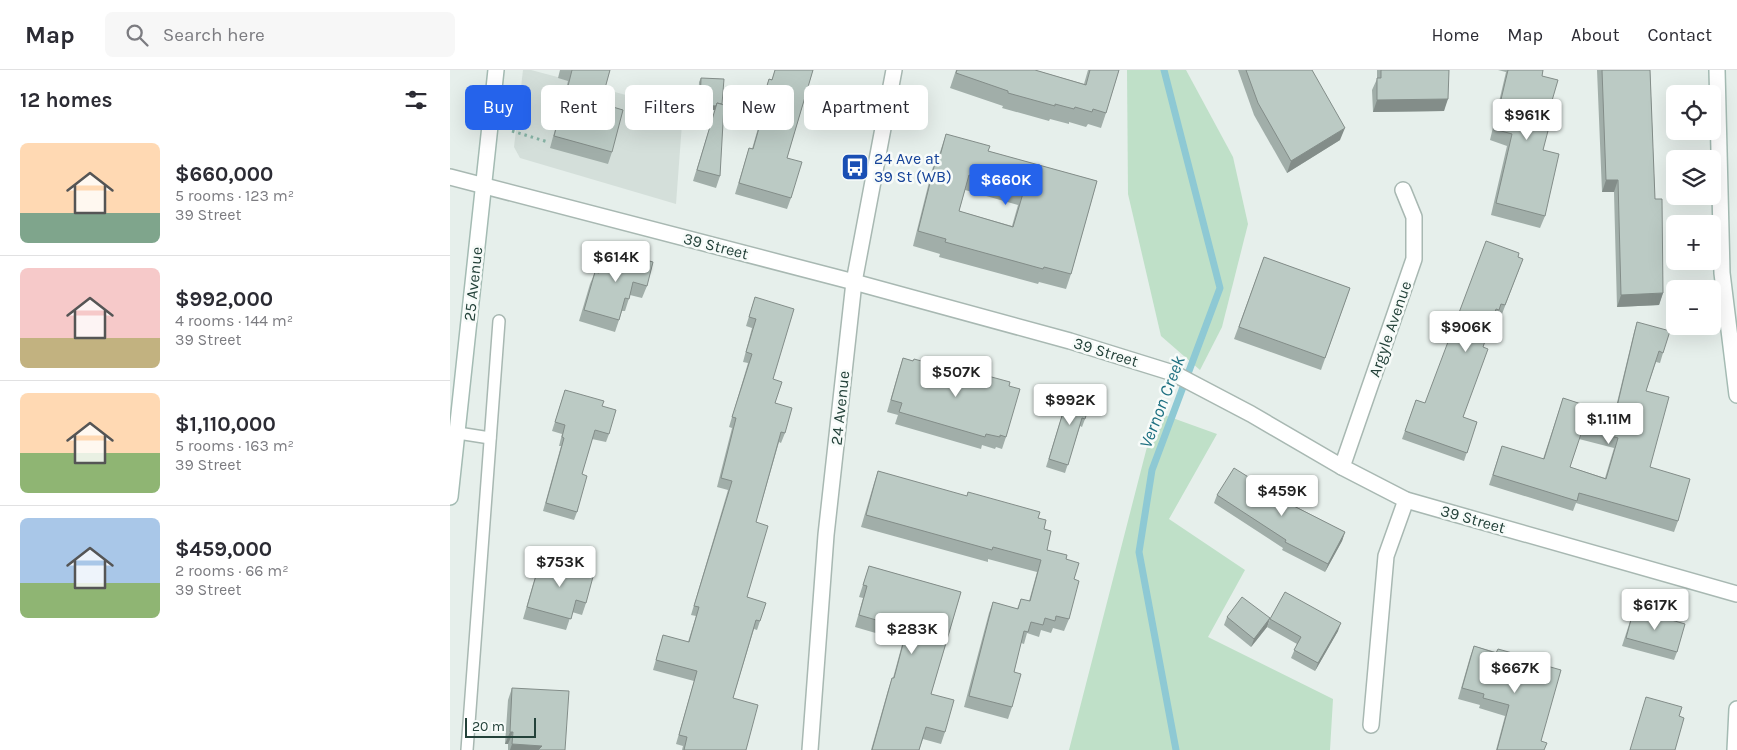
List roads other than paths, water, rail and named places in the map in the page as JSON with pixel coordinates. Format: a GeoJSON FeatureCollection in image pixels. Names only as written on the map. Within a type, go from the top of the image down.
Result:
{"type":"FeatureCollection","features":[{"type":"Feature","properties":{"kind":"street","name":"25 Avenue"},"geometry":{"type":"LineString","coordinates":[[450,497],[496,70]]}},
{"type":"Feature","properties":{"kind":"street","name":"24 Avenue"},"geometry":{"type":"LineString","coordinates":[[810,750],[826,535],[854,282],[894,70]]}},
{"type":"Feature","properties":{"kind":"street"},"geometry":{"type":"LineString","coordinates":[[1717,70],[1722,273],[1737,395]]}},
{"type":"Feature","properties":{"kind":"street","name":"39 Street"},"geometry":{"type":"LineString","coordinates":[[450,177],[1070,340],[1173,373],[1252,414],[1342,467],[1406,500],[1737,594]]}},
{"type":"Feature","properties":{"kind":"street","name":"Argyle Avenue"},"geometry":{"type":"LineString","coordinates":[[1342,467],[1414,259],[1414,217],[1403,190]]}},
{"type":"Feature","properties":{"kind":"street"},"geometry":{"type":"LineString","coordinates":[[1371,725],[1386,556],[1406,500]]}},
{"type":"Feature","properties":{"kind":"street"},"geometry":{"type":"LineString","coordinates":[[1735,750],[1737,709]]}},
{"type":"Feature","properties":{"kind":"lane"},"geometry":{"type":"LineString","coordinates":[[467,750],[498,321]]}},
{"type":"Feature","properties":{"kind":"lane"},"geometry":{"type":"LineString","coordinates":[[458,433],[490,438]]}},
{"type":"Feature","properties":{"kind":"waterway","name":"Vernon Creek"},"geometry":{"type":"LineString","coordinates":[[1164,70],[1220,288],[1152,470],[1139,552],[1176,750]]}},
{"type":"Feature","properties":{"kind":"place","name":"24 Ave at 39 St (WB)"},"geometry":{"type":"Point","coordinates":[855,167]}}]}
